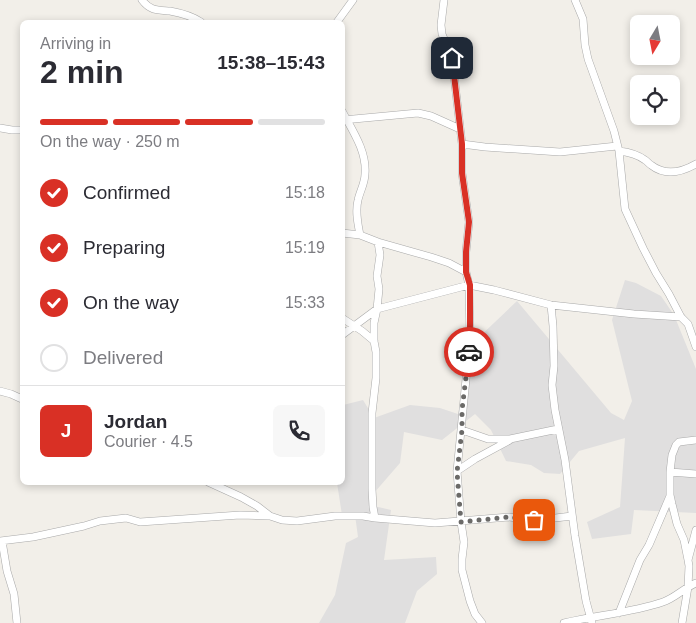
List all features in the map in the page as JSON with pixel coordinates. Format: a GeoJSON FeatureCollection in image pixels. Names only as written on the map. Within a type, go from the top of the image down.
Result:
{"type":"FeatureCollection","features":[{"type":"Feature","properties":{"kind":"street"},"geometry":{"type":"LineString","coordinates":[[142,0],[151,9],[171,11],[197,20]]}},
{"type":"Feature","properties":{"kind":"street"},"geometry":{"type":"LineString","coordinates":[[338,20],[353,0]]}},
{"type":"Feature","properties":{"kind":"street"},"geometry":{"type":"LineString","coordinates":[[444,0],[441,25],[442,34],[452,58],[462,144],[462,173],[469,222],[466,272],[470,285],[470,338],[457,472],[464,542],[462,570],[470,602],[482,623]]}},
{"type":"Feature","properties":{"kind":"street"},"geometry":{"type":"LineString","coordinates":[[575,0],[583,18],[588,60],[614,131],[625,210],[642,248],[681,317],[688,324],[696,346]]}},
{"type":"Feature","properties":{"kind":"street"},"geometry":{"type":"LineString","coordinates":[[360,235],[357,222],[357,202],[366,173],[357,140],[345,120],[418,113],[460,128]]}},
{"type":"Feature","properties":{"kind":"street"},"geometry":{"type":"LineString","coordinates":[[0,128],[20,130]]}},
{"type":"Feature","properties":{"kind":"street"},"geometry":{"type":"LineString","coordinates":[[462,144],[560,152],[618,149],[636,155],[644,159],[651,166],[669,172],[687,169],[696,164]]}},
{"type":"Feature","properties":{"kind":"street"},"geometry":{"type":"LineString","coordinates":[[345,232],[360,235],[378,242],[431,256],[466,272]]}},
{"type":"Feature","properties":{"kind":"street"},"geometry":{"type":"LineString","coordinates":[[376,518],[372,489],[372,413],[376,378],[374,323],[378,308],[379,289],[377,276],[380,255],[378,242]]}},
{"type":"Feature","properties":{"kind":"street"},"geometry":{"type":"LineString","coordinates":[[345,333],[378,308],[470,285],[551,305],[681,317]]}},
{"type":"Feature","properties":{"kind":"street"},"geometry":{"type":"LineString","coordinates":[[551,305],[554,366],[552,385],[555,410],[591,620]]}},
{"type":"Feature","properties":{"kind":"street"},"geometry":{"type":"LineString","coordinates":[[345,320],[374,341]]}},
{"type":"Feature","properties":{"kind":"street"},"geometry":{"type":"LineString","coordinates":[[688,324],[696,325]]}},
{"type":"Feature","properties":{"kind":"street"},"geometry":{"type":"LineString","coordinates":[[0,391],[20,398]]}},
{"type":"Feature","properties":{"kind":"street"},"geometry":{"type":"LineString","coordinates":[[462,430],[488,439],[510,440],[558,429]]}},
{"type":"Feature","properties":{"kind":"street"},"geometry":{"type":"LineString","coordinates":[[457,472],[475,459],[510,440]]}},
{"type":"Feature","properties":{"kind":"street"},"geometry":{"type":"LineString","coordinates":[[696,440],[680,442],[676,445],[672,455],[670,472],[670,496],[677,524],[684,540],[689,563],[696,572]]}},
{"type":"Feature","properties":{"kind":"street"},"geometry":{"type":"LineString","coordinates":[[670,472],[696,474]]}},
{"type":"Feature","properties":{"kind":"street"},"geometry":{"type":"LineString","coordinates":[[215,485],[241,497],[270,516]]}},
{"type":"Feature","properties":{"kind":"street"},"geometry":{"type":"LineString","coordinates":[[618,613],[670,496]]}},
{"type":"Feature","properties":{"kind":"street"},"geometry":{"type":"LineString","coordinates":[[18,623],[14,594],[1,541],[34,537],[100,521],[126,518],[140,522],[240,514],[270,516],[282,520],[297,521],[335,516],[363,516],[435,523],[509,517],[547,520],[572,516]]}},
{"type":"Feature","properties":{"kind":"street"},"geometry":{"type":"LineString","coordinates":[[682,623],[688,586],[689,563],[696,530]]}},
{"type":"Feature","properties":{"kind":"street"},"geometry":{"type":"LineString","coordinates":[[564,623],[591,620],[604,615],[641,609],[665,602],[688,586],[696,583]]}},
{"type":"Feature","properties":{"kind":"street"},"geometry":{"type":"LineString","coordinates":[[604,615],[610,623]]}},
{"type":"Feature","properties":{"kind":"shaded area"},"geometry":{"type":"Polygon","coordinates":[[[625,280],[636,283],[661,296],[674,315],[696,369],[696,513],[634,510],[631,534],[592,539],[587,522],[620,507],[625,438],[579,451],[560,474],[544,473],[531,465],[506,461],[491,430],[475,414],[442,440],[404,432],[400,463],[374,493],[374,506],[391,510],[384,560],[436,557],[437,574],[417,591],[405,623],[319,623],[335,595],[346,543],[358,537],[355,515],[342,515],[337,485],[345,485],[345,404],[363,400],[374,418],[410,405],[440,408],[458,414],[475,341],[517,301],[611,413],[624,420],[632,401],[612,320],[625,280]]]}},
{"type":"Feature","properties":{"kind":"way so far"},"geometry":{"type":"LineString","coordinates":[[469,352],[457,472],[461,522],[509,517],[534,520]]}},
{"type":"Feature","properties":{"kind":"route"},"geometry":{"type":"LineString","coordinates":[[452,58],[462,144],[462,173],[469,222],[466,272],[470,285],[469,352]]}}]}
